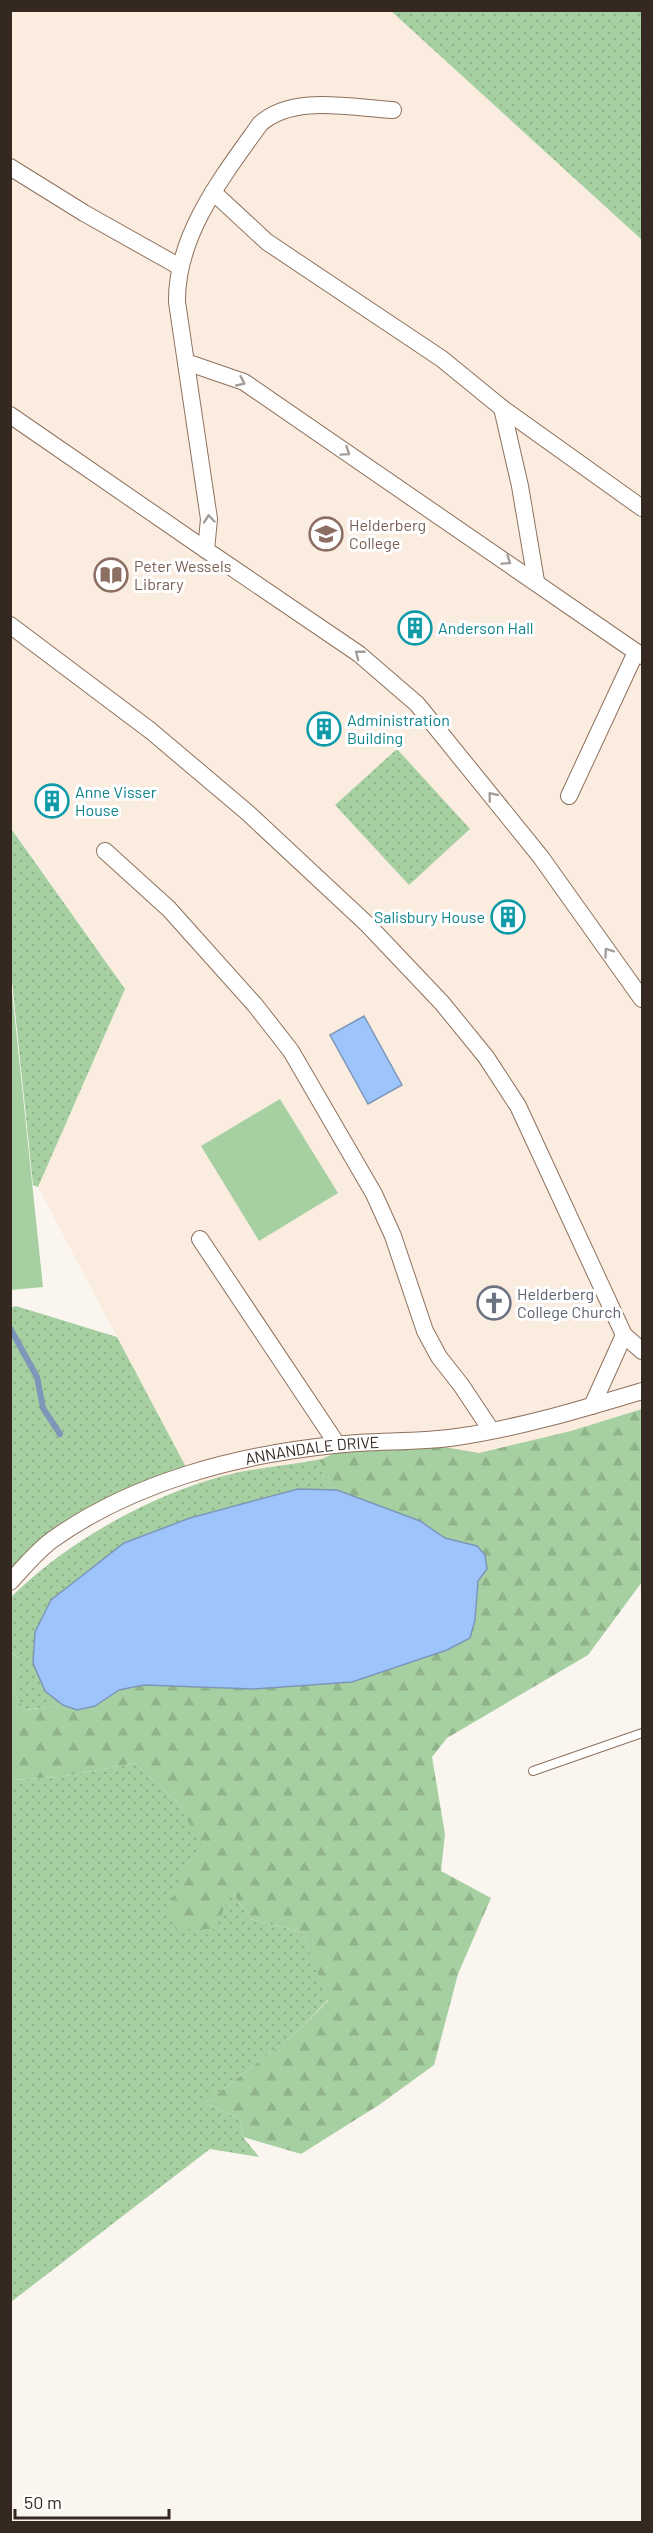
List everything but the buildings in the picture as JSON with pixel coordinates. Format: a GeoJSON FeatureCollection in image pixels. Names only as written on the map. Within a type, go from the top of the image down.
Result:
{"type":"FeatureCollection","features":[{"type":"Feature","properties":{"kind":"street"},"geometry":{"type":"LineString","coordinates":[[206,550],[209,519],[177,302],[180,267],[186,246],[213,192],[260,124],[279,111],[322,106],[393,110]]}},
{"type":"Feature","properties":{"kind":"street"},"geometry":{"type":"LineString","coordinates":[[10,167],[84,213],[180,267]]}},
{"type":"Feature","properties":{"kind":"street"},"geometry":{"type":"LineString","coordinates":[[213,192],[267,242],[442,359],[502,408],[642,508]]}},
{"type":"Feature","properties":{"kind":"street"},"geometry":{"type":"LineString","coordinates":[[186,362],[244,382],[639,654],[569,796]]}},
{"type":"Feature","properties":{"kind":"street"},"geometry":{"type":"LineString","coordinates":[[502,408],[520,486],[536,581]]}},
{"type":"Feature","properties":{"kind":"street"},"geometry":{"type":"LineString","coordinates":[[10,415],[359,654],[417,704],[540,856],[642,999]]}},
{"type":"Feature","properties":{"kind":"street"},"geometry":{"type":"LineString","coordinates":[[10,625],[151,731],[239,805],[368,925],[442,1004],[486,1057],[518,1106],[624,1335],[642,1351]]}},
{"type":"Feature","properties":{"kind":"street"},"geometry":{"type":"LineString","coordinates":[[105,851],[169,909],[255,1005],[291,1051],[374,1194],[393,1236],[425,1331],[439,1357],[491,1430]]}},
{"type":"Feature","properties":{"kind":"street"},"geometry":{"type":"LineString","coordinates":[[200,1239],[337,1444]]}},
{"type":"Feature","properties":{"kind":"street"},"geometry":{"type":"LineString","coordinates":[[592,1406],[624,1335]]}},
{"type":"Feature","properties":{"kind":"street","name":"ANNANDALE DRIVE"},"geometry":{"type":"LineString","coordinates":[[10,1582],[50,1541],[121,1500],[187,1475],[270,1453],[337,1444],[415,1442],[491,1430],[592,1406],[642,1391]]}},
{"type":"Feature","properties":{"kind":"lane"},"geometry":{"type":"LineString","coordinates":[[533,1771],[642,1733]]}},
{"type":"Feature","properties":{"kind":"shaded area","name":"Helderberg College"},"geometry":{"type":"Polygon","coordinates":[[[10,11],[391,11],[642,240],[642,1482],[243,1576],[38,1187],[125,989],[11,827],[10,11]]]}},
{"type":"Feature","properties":{"kind":"green space"},"geometry":{"type":"Polygon","coordinates":[[[391,11],[642,11],[642,240],[391,11]]]}},
{"type":"Feature","properties":{"kind":"green space"},"geometry":{"type":"Polygon","coordinates":[[[397,749],[470,829],[409,885],[335,805],[397,749]]]}},
{"type":"Feature","properties":{"kind":"green space"},"geometry":{"type":"Polygon","coordinates":[[[10,827],[125,989],[38,1187],[33,1185],[11,972],[10,827]]]}},
{"type":"Feature","properties":{"kind":"green space"},"geometry":{"type":"Polygon","coordinates":[[[10,972],[43,1287],[11,1290],[10,1290],[10,972]]]}},
{"type":"Feature","properties":{"kind":"green space"},"geometry":{"type":"Polygon","coordinates":[[[280,1099],[338,1193],[259,1241],[201,1146],[280,1099]]]}},
{"type":"Feature","properties":{"kind":"green space"},"geometry":{"type":"Polygon","coordinates":[[[16,1306],[117,1337],[187,1469],[119,1491],[47,1536],[11,1571],[10,1308],[16,1306]]]}},
{"type":"Feature","properties":{"kind":"green space"},"geometry":{"type":"Polygon","coordinates":[[[642,1409],[642,1582],[588,1655],[447,1738],[432,1757],[445,1834],[441,1871],[491,1898],[458,1974],[434,2065],[379,2105],[301,2154],[243,2137],[240,2119],[205,2103],[297,2032],[328,2001],[302,1932],[250,1919],[231,1890],[216,1929],[176,1929],[167,1911],[187,1864],[201,1845],[179,1804],[135,1763],[61,1777],[11,1780],[10,1652],[19,1658],[19,1681],[11,1688],[25,1710],[63,1705],[77,1710],[95,1706],[119,1690],[144,1685],[254,1689],[298,1685],[477,1596],[478,1581],[487,1569],[477,1546],[445,1538],[420,1521],[337,1490],[322,1474],[322,1459],[345,1448],[415,1442],[479,1453],[571,1431],[642,1409]]]}},
{"type":"Feature","properties":{"kind":"green space"},"geometry":{"type":"Polygon","coordinates":[[[322,1459],[322,1474],[337,1490],[298,1489],[190,1518],[124,1543],[51,1600],[35,1632],[45,1691],[63,1705],[25,1710],[11,1688],[19,1681],[19,1658],[11,1652],[10,1598],[33,1577],[87,1537],[147,1504],[178,1491],[240,1472],[322,1459]]]}},
{"type":"Feature","properties":{"kind":"green space"},"geometry":{"type":"Polygon","coordinates":[[[135,1763],[179,1804],[202,1845],[187,1864],[231,1890],[250,1919],[302,1932],[328,2000],[297,2032],[205,2103],[240,2119],[243,2137],[259,2157],[210,2149],[11,2302],[11,1780],[61,1777],[135,1763]]]}},
{"type":"Feature","properties":{"kind":"water"},"geometry":{"type":"Polygon","coordinates":[[[364,1016],[402,1085],[368,1104],[330,1035],[364,1016]]]}},
{"type":"Feature","properties":{"kind":"water"},"geometry":{"type":"Polygon","coordinates":[[[298,1489],[337,1490],[420,1521],[445,1538],[477,1546],[485,1555],[487,1569],[478,1581],[475,1620],[470,1638],[447,1650],[352,1682],[254,1689],[144,1685],[119,1690],[95,1706],[77,1710],[63,1705],[45,1691],[33,1663],[35,1632],[51,1600],[124,1543],[190,1518],[298,1489]]]}},
{"type":"Feature","properties":{"kind":"waterway"},"geometry":{"type":"LineString","coordinates":[[10,1328],[37,1377],[43,1408],[60,1434]]}},
{"type":"Feature","properties":{"kind":"place","name":"Helderberg College"},"geometry":{"type":"Point","coordinates":[326,534]}},
{"type":"Feature","properties":{"kind":"place","name":"Peter Wessels Library"},"geometry":{"type":"Point","coordinates":[111,575]}},
{"type":"Feature","properties":{"kind":"place","name":"Anderson Hall"},"geometry":{"type":"Point","coordinates":[415,628]}},
{"type":"Feature","properties":{"kind":"place","name":"Administration Building"},"geometry":{"type":"Point","coordinates":[324,729]}},
{"type":"Feature","properties":{"kind":"place","name":"Anne Visser House"},"geometry":{"type":"Point","coordinates":[52,801]}},
{"type":"Feature","properties":{"kind":"place","name":"Salisbury House"},"geometry":{"type":"Point","coordinates":[508,917]}},
{"type":"Feature","properties":{"kind":"place","name":"Helderberg College Church"},"geometry":{"type":"Point","coordinates":[494,1303]}}]}
